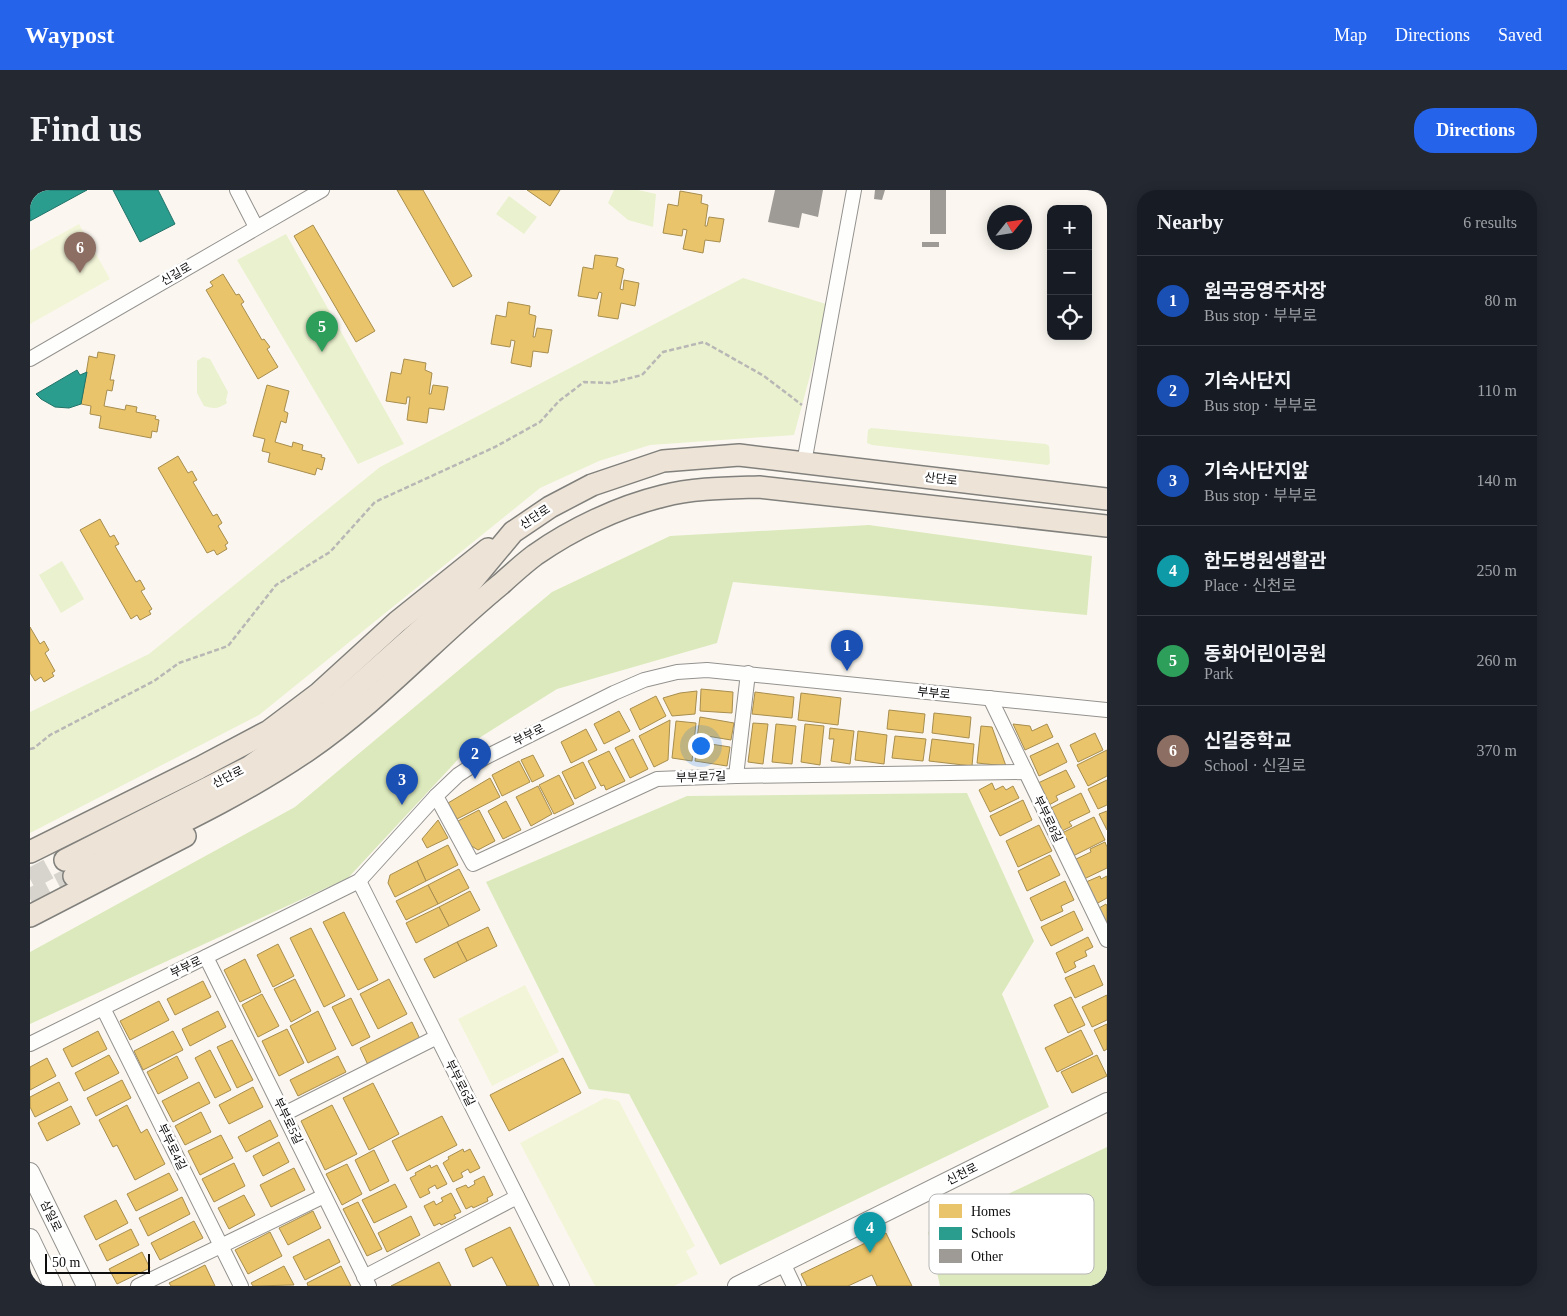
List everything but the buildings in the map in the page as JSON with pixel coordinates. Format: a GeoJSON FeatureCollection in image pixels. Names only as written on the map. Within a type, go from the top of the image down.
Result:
{"type":"FeatureCollection","features":[{"type":"Feature","properties":{"kind":"main road","name":"산단로"},"geometry":{"type":"LineString","coordinates":[[1107,499],[739,455],[663,461],[592,485],[550,507],[514,532],[463,592],[328,712],[249,767],[70,868],[240,792],[309,750],[368,704],[472,608],[535,555],[584,526],[627,508],[663,496],[711,488],[759,487],[1107,526]]}},
{"type":"Feature","properties":{"kind":"main road"},"geometry":{"type":"LineString","coordinates":[[30,852],[269,731],[318,694],[397,622],[480,554],[514,532]]}},
{"type":"Feature","properties":{"kind":"main road"},"geometry":{"type":"LineString","coordinates":[[30,916],[246,805],[319,760],[374,716],[468,631],[535,555]]}},
{"type":"Feature","properties":{"kind":"main road"},"geometry":{"type":"LineString","coordinates":[[30,865],[50,841]]}},
{"type":"Feature","properties":{"kind":"street"},"geometry":{"type":"LineString","coordinates":[[237,190],[256,227]]}},
{"type":"Feature","properties":{"kind":"street","name":"신길로"},"geometry":{"type":"LineString","coordinates":[[30,359],[322,190]]}},
{"type":"Feature","properties":{"kind":"street"},"geometry":{"type":"LineString","coordinates":[[804,463],[854,190]]}},
{"type":"Feature","properties":{"kind":"street","name":"부부로"},"geometry":{"type":"LineString","coordinates":[[30,1044],[359,881],[436,796],[458,775],[484,758],[644,680],[677,672],[707,670],[1107,710]]}},
{"type":"Feature","properties":{"kind":"street"},"geometry":{"type":"LineString","coordinates":[[736,776],[748,674]]}},
{"type":"Feature","properties":{"kind":"street","name":"부부로8길"},"geometry":{"type":"LineString","coordinates":[[990,698],[1107,940]]}},
{"type":"Feature","properties":{"kind":"street","name":"부부로7길"},"geometry":{"type":"LineString","coordinates":[[436,796],[473,864],[657,779],[736,776],[1026,772]]}},
{"type":"Feature","properties":{"kind":"street","name":"부부로6길"},"geometry":{"type":"LineString","coordinates":[[359,881],[562,1286]]}},
{"type":"Feature","properties":{"kind":"street","name":"부부로5길"},"geometry":{"type":"LineString","coordinates":[[206,957],[366,1281]]}},
{"type":"Feature","properties":{"kind":"street","name":"부부로4길"},"geometry":{"type":"LineString","coordinates":[[103,1008],[241,1286]]}},
{"type":"Feature","properties":{"kind":"street"},"geometry":{"type":"LineString","coordinates":[[284,1114],[437,1037]]}},
{"type":"Feature","properties":{"kind":"street","name":"신천로"},"geometry":{"type":"LineString","coordinates":[[737,1286],[1107,1102]]}},
{"type":"Feature","properties":{"kind":"street","name":"삼일로"},"geometry":{"type":"LineString","coordinates":[[30,1172],[86,1286]]}},
{"type":"Feature","properties":{"kind":"street"},"geometry":{"type":"LineString","coordinates":[[138,1286],[324,1196]]}},
{"type":"Feature","properties":{"kind":"street"},"geometry":{"type":"LineString","coordinates":[[366,1281],[517,1197]]}},
{"type":"Feature","properties":{"kind":"street"},"geometry":{"type":"LineString","coordinates":[[30,1238],[53,1286]]}},
{"type":"Feature","properties":{"kind":"street"},"geometry":{"type":"LineString","coordinates":[[783,1263],[794,1286]]}},
{"type":"Feature","properties":{"kind":"path"},"geometry":{"type":"LineString","coordinates":[[30,750],[50,734],[154,681],[179,663],[228,646],[276,585],[330,552],[375,502],[495,447],[540,422],[559,401],[584,382],[610,383],[642,375],[663,352],[704,342],[764,376],[813,413]]}},
{"type":"Feature","properties":{"kind":"green space"},"geometry":{"type":"Polygon","coordinates":[[[614,190],[638,190],[656,194],[653,227],[628,220],[608,203],[614,190]]]}},
{"type":"Feature","properties":{"kind":"green space"},"geometry":{"type":"Polygon","coordinates":[[[509,196],[537,217],[524,234],[496,214],[509,196]]]}},
{"type":"Feature","properties":{"kind":"green space"},"geometry":{"type":"Polygon","coordinates":[[[79,224],[110,279],[30,324],[30,251],[79,224]]]}},
{"type":"Feature","properties":{"kind":"green space"},"geometry":{"type":"Polygon","coordinates":[[[286,234],[404,444],[358,464],[237,260],[286,234]]]}},
{"type":"Feature","properties":{"kind":"green space"},"geometry":{"type":"Polygon","coordinates":[[[743,278],[829,305],[794,435],[650,445],[599,461],[540,488],[259,715],[30,833],[30,712],[149,654],[380,467],[743,278]]]}},
{"type":"Feature","properties":{"kind":"green space"},"geometry":{"type":"Polygon","coordinates":[[[203,357],[210,359],[228,392],[227,403],[218,407],[204,406],[197,393],[197,361],[203,357]]]}},
{"type":"Feature","properties":{"kind":"green space"},"geometry":{"type":"Polygon","coordinates":[[[871,428],[1046,444],[1049,446],[1050,463],[1048,465],[872,445],[867,443],[868,430],[871,428]]]}},
{"type":"Feature","properties":{"kind":"green space"},"geometry":{"type":"Polygon","coordinates":[[[869,525],[1092,556],[1087,615],[733,582],[717,643],[557,689],[476,740],[348,878],[30,1024],[30,952],[295,807],[552,592],[670,536],[869,525]]]}},
{"type":"Feature","properties":{"kind":"green space"},"geometry":{"type":"Polygon","coordinates":[[[62,561],[84,599],[61,613],[39,575],[62,561]]]}},
{"type":"Feature","properties":{"kind":"green space"},"geometry":{"type":"Polygon","coordinates":[[[967,793],[1034,941],[1002,994],[1049,1107],[720,1265],[629,1094],[589,1089],[486,882],[687,796],[967,793]]]}},
{"type":"Feature","properties":{"kind":"green space"},"geometry":{"type":"Polygon","coordinates":[[[525,985],[559,1052],[492,1086],[458,1019],[525,985]]]}},
{"type":"Feature","properties":{"kind":"green space"},"geometry":{"type":"Polygon","coordinates":[[[605,1098],[619,1101],[695,1246],[686,1251],[698,1274],[674,1286],[595,1286],[520,1143],[605,1098]]]}},
{"type":"Feature","properties":{"kind":"green space"},"geometry":{"type":"Polygon","coordinates":[[[1107,1147],[1107,1286],[940,1286],[937,1274],[1094,1274],[1094,1194],[1008,1194],[1107,1147]]]}},
{"type":"Feature","properties":{"kind":"tunnel"},"geometry":{"type":"LineString","coordinates":[[30,879],[65,860]]}},
{"type":"Feature","properties":{"kind":"tunnel"},"geometry":{"type":"LineString","coordinates":[[30,899],[74,876]]}},
{"type":"Feature","properties":{"kind":"place","name":"신길중학교"},"geometry":{"type":"Point","coordinates":[80,273]}},
{"type":"Feature","properties":{"kind":"place","name":"동화어린이공원"},"geometry":{"type":"Point","coordinates":[322,352]}},
{"type":"Feature","properties":{"kind":"place","name":"원곡공영주차장"},"geometry":{"type":"Point","coordinates":[847,671]}},
{"type":"Feature","properties":{"kind":"place","name":"기숙사단지"},"geometry":{"type":"Point","coordinates":[475,779]}},
{"type":"Feature","properties":{"kind":"place","name":"기숙사단지앞"},"geometry":{"type":"Point","coordinates":[402,805]}},
{"type":"Feature","properties":{"kind":"place","name":"한도병원생활관"},"geometry":{"type":"Point","coordinates":[870,1253]}}]}
